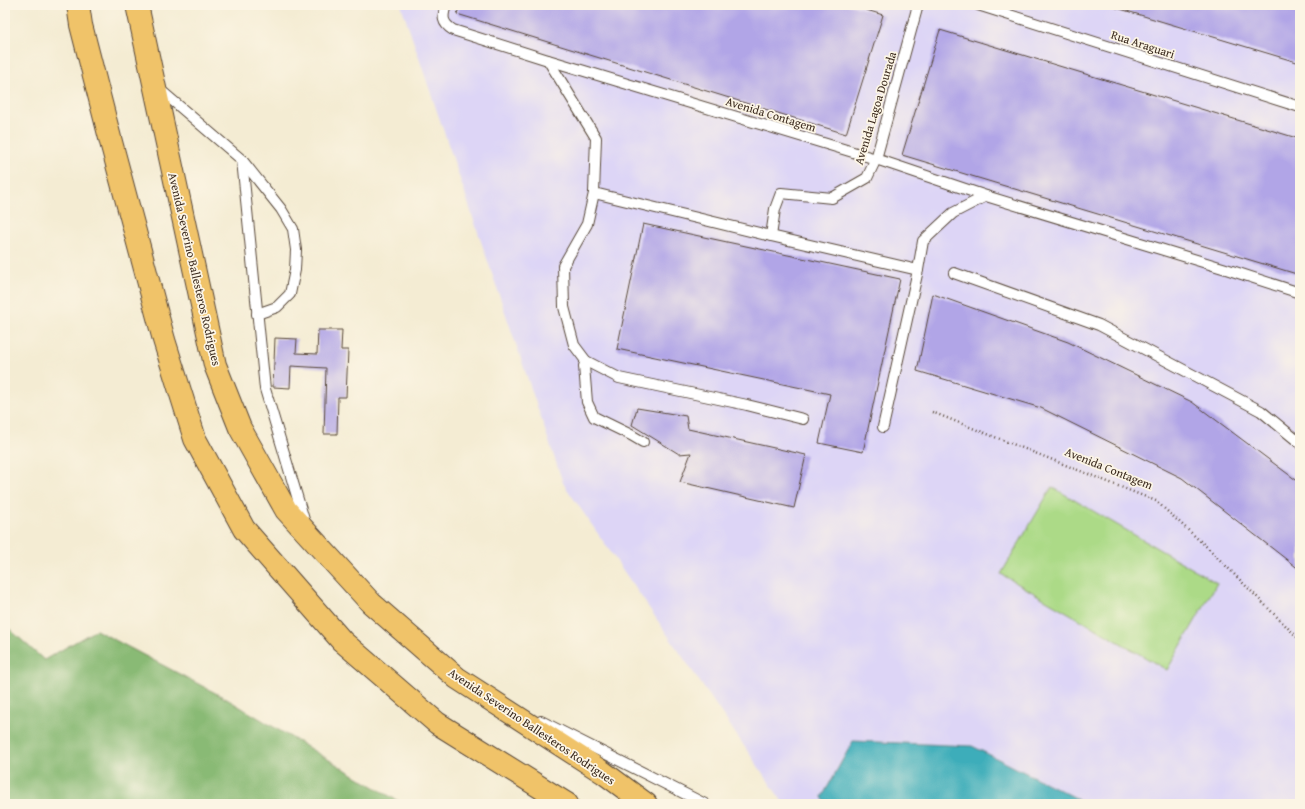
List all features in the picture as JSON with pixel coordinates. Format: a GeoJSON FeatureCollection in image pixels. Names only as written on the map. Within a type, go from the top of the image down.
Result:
{"type":"FeatureCollection","features":[{"type":"Feature","properties":{"kind":"main road"},"geometry":{"type":"LineString","coordinates":[[71,5],[79,15],[112,150],[162,332],[195,439],[244,529],[342,641],[437,724],[567,804]]}},
{"type":"Feature","properties":{"kind":"main road","name":"Avenida Severino Ballesteros Rodrigues"},"geometry":{"type":"LineString","coordinates":[[137,5],[215,365],[240,428],[286,510],[371,603],[457,678],[604,773],[646,804]]}},
{"type":"Feature","properties":{"kind":"lane","name":"Avenida Contagem"},"geometry":{"type":"LineString","coordinates":[[446,5],[443,19],[446,26],[453,30],[876,159],[986,196],[1226,268],[1300,293]]}},
{"type":"Feature","properties":{"kind":"lane","name":"Avenida Lagoa Dourada"},"geometry":{"type":"LineString","coordinates":[[771,236],[775,209],[781,192],[832,198],[867,178],[876,159],[918,5]]}},
{"type":"Feature","properties":{"kind":"lane","name":"Rua Araguari"},"geometry":{"type":"LineString","coordinates":[[978,5],[1300,107]]}},
{"type":"Feature","properties":{"kind":"lane"},"geometry":{"type":"LineString","coordinates":[[548,60],[596,138],[594,193],[588,224],[564,266],[564,307],[574,345],[586,361],[620,378],[747,405],[803,419]]}},
{"type":"Feature","properties":{"kind":"lane"},"geometry":{"type":"LineString","coordinates":[[153,84],[242,160],[281,209],[293,229],[296,250],[296,270],[290,294],[277,307],[256,314]]}},
{"type":"Feature","properties":{"kind":"lane"},"geometry":{"type":"LineString","coordinates":[[242,160],[256,314],[265,388],[308,535]]}},
{"type":"Feature","properties":{"kind":"lane"},"geometry":{"type":"LineString","coordinates":[[594,193],[918,270]]}},
{"type":"Feature","properties":{"kind":"lane"},"geometry":{"type":"LineString","coordinates":[[883,427],[918,270],[923,241],[953,213],[986,196]]}},
{"type":"Feature","properties":{"kind":"lane"},"geometry":{"type":"LineString","coordinates":[[954,274],[1099,325],[1261,411],[1300,443]]}},
{"type":"Feature","properties":{"kind":"lane"},"geometry":{"type":"LineString","coordinates":[[586,361],[584,366],[587,402],[594,417],[643,442]]}},
{"type":"Feature","properties":{"kind":"lane"},"geometry":{"type":"LineString","coordinates":[[457,678],[705,804]]}},
{"type":"Feature","properties":{"kind":"path","name":"Avenida Contagem"},"geometry":{"type":"LineString","coordinates":[[932,412],[1156,501],[1208,548],[1300,640]]}},
{"type":"Feature","properties":{"kind":"shaded area"},"geometry":{"type":"Polygon","coordinates":[[[401,5],[1300,5],[1300,804],[784,804],[563,483],[401,5]]]}},
{"type":"Feature","properties":{"kind":"green space"},"geometry":{"type":"Polygon","coordinates":[[[1052,487],[1217,583],[1167,670],[1001,574],[1052,487]]]}},
{"type":"Feature","properties":{"kind":"green space"},"geometry":{"type":"Polygon","coordinates":[[[5,625],[44,660],[96,630],[225,698],[403,804],[5,804],[5,625]]]}},
{"type":"Feature","properties":{"kind":"water"},"geometry":{"type":"Polygon","coordinates":[[[853,741],[972,746],[1078,799],[1079,804],[826,804],[822,797],[853,741]]]}},
{"type":"Feature","properties":{"kind":"building"},"geometry":{"type":"Polygon","coordinates":[[[460,5],[850,5],[883,15],[846,134],[457,14],[460,5]]]}},
{"type":"Feature","properties":{"kind":"building"},"geometry":{"type":"Polygon","coordinates":[[[1107,5],[1300,5],[1300,63],[1107,5]]]}},
{"type":"Feature","properties":{"kind":"building"},"geometry":{"type":"Polygon","coordinates":[[[940,30],[1300,139],[1300,275],[902,155],[940,30]]]}},
{"type":"Feature","properties":{"kind":"building"},"geometry":{"type":"Polygon","coordinates":[[[643,224],[900,279],[863,452],[819,443],[830,394],[617,349],[643,224]]]}},
{"type":"Feature","properties":{"kind":"building"},"geometry":{"type":"Polygon","coordinates":[[[933,294],[1068,342],[1192,402],[1300,483],[1300,570],[1182,478],[1041,408],[917,371],[933,294]]]}},
{"type":"Feature","properties":{"kind":"building"},"geometry":{"type":"Polygon","coordinates":[[[318,330],[342,330],[341,350],[348,350],[346,397],[338,397],[337,434],[324,434],[326,368],[291,366],[290,388],[273,387],[275,338],[297,339],[296,353],[317,354],[318,330]]]}},
{"type":"Feature","properties":{"kind":"building"},"geometry":{"type":"Polygon","coordinates":[[[637,408],[686,416],[688,429],[806,455],[794,508],[680,482],[691,453],[679,454],[632,425],[637,408]]]}}]}
